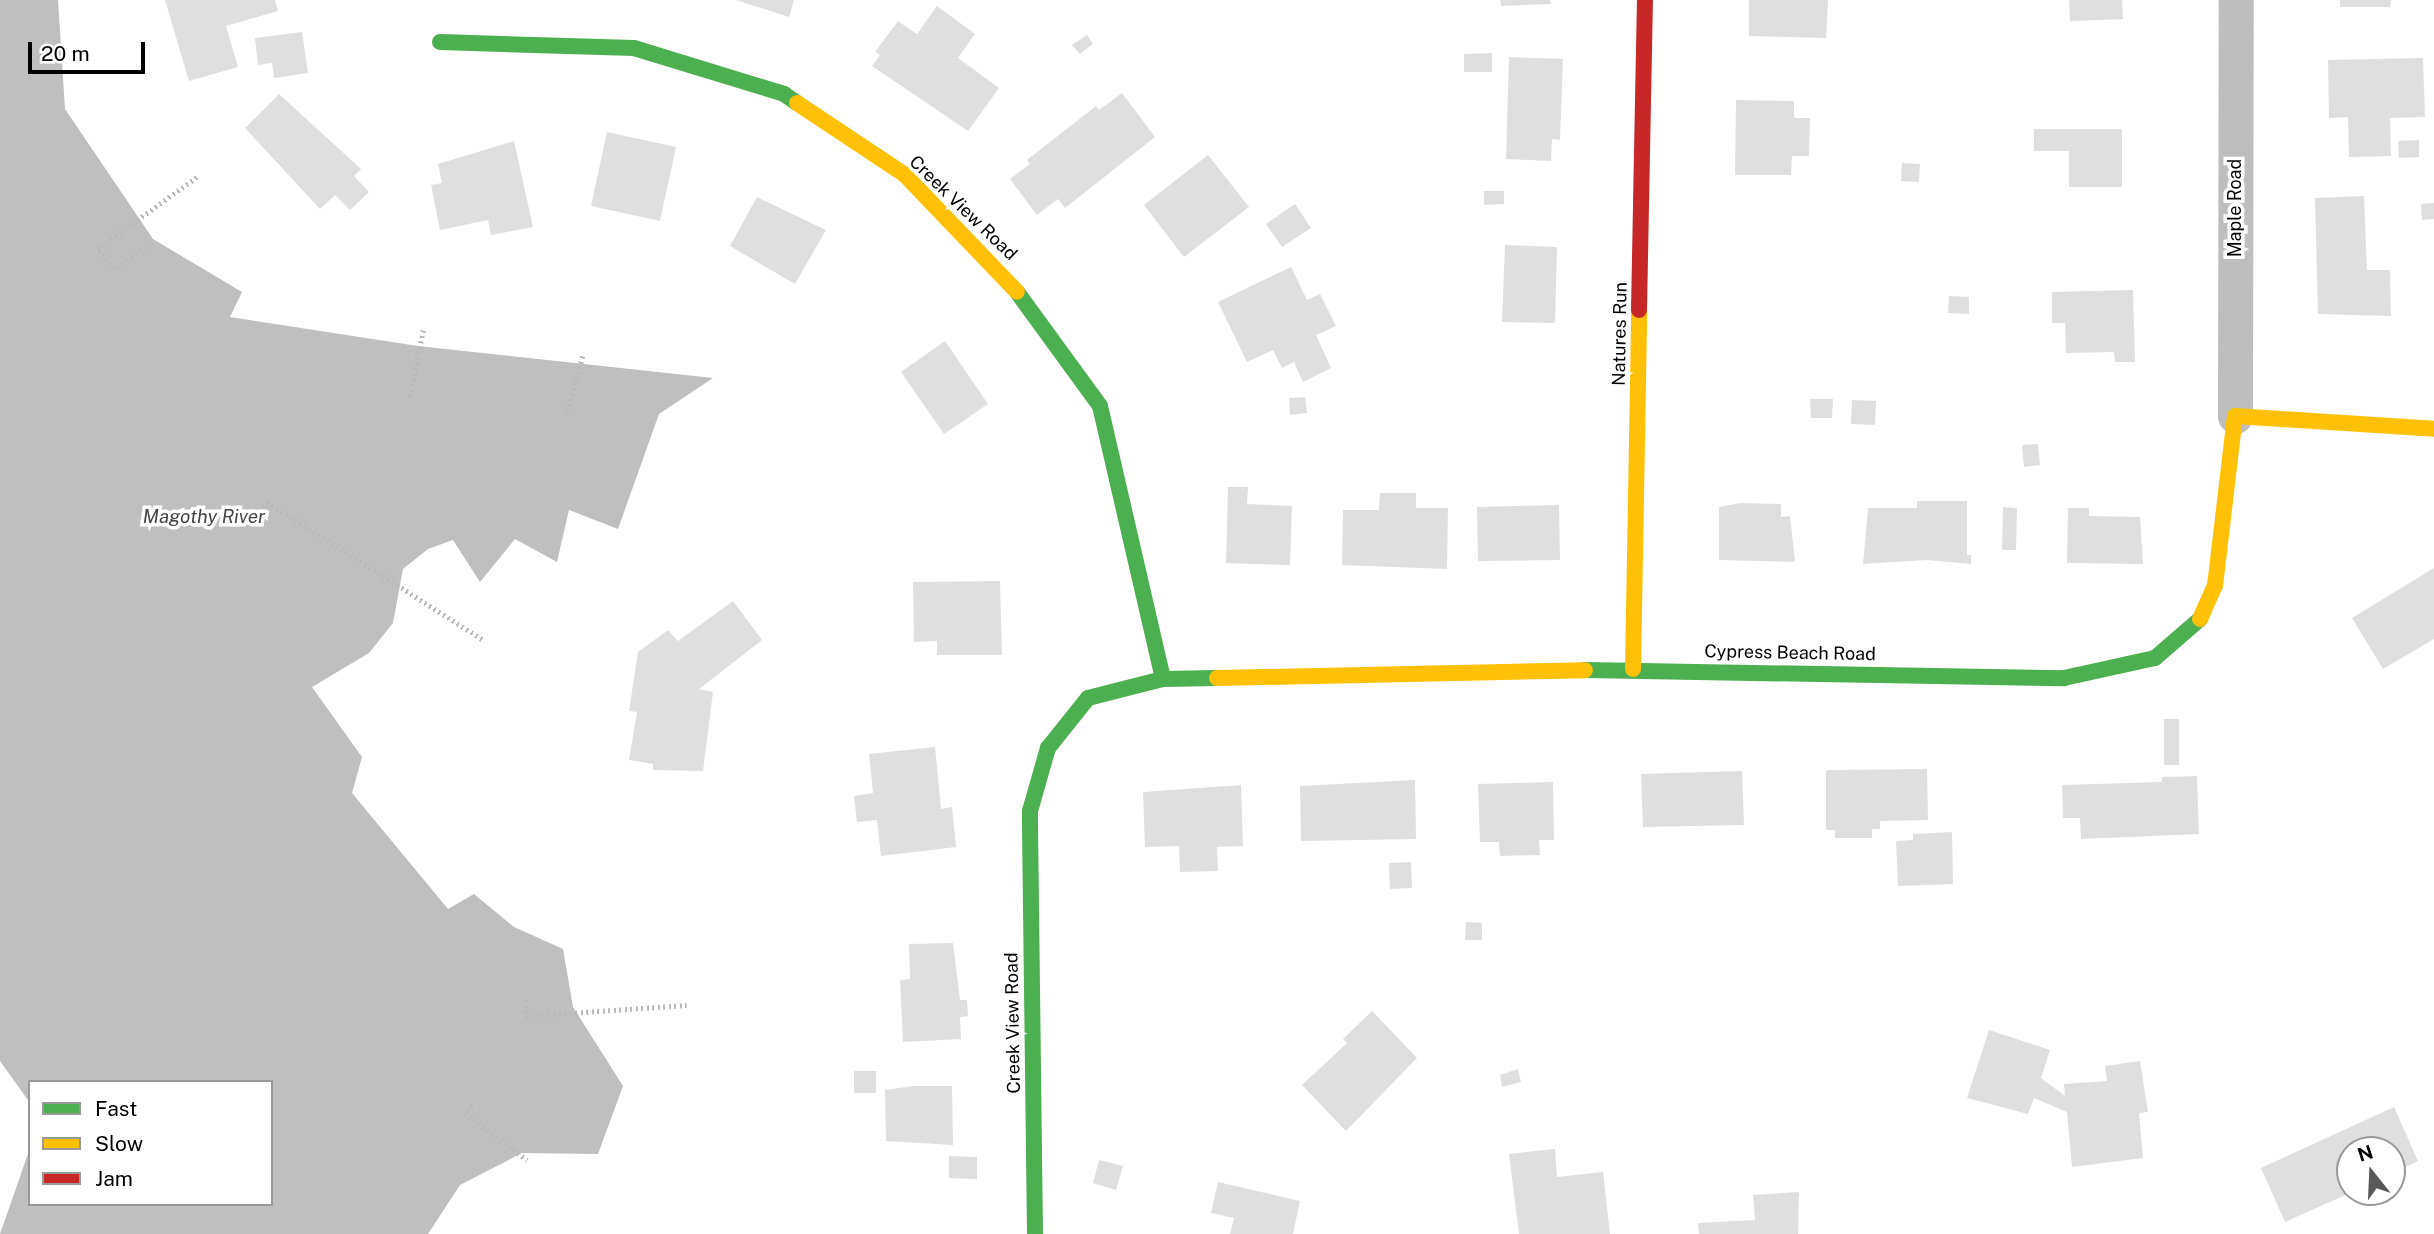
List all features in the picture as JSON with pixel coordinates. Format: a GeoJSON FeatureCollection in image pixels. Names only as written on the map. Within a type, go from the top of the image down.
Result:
{"type":"FeatureCollection","features":[{"type":"Feature","properties":{"kind":"street","name":"Natures Run"},"geometry":{"type":"LineString","coordinates":[[1633,669],[1645,0]]}},
{"type":"Feature","properties":{"kind":"street","name":"Maple Road"},"geometry":{"type":"LineString","coordinates":[[2235,416],[2236,0]]}},
{"type":"Feature","properties":{"kind":"street","name":"Creek View Road"},"geometry":{"type":"LineString","coordinates":[[440,42],[634,48],[784,94],[904,174],[1010,282],[1100,406],[1163,678]]}},
{"type":"Feature","properties":{"kind":"street","name":"Cypress Beach Road"},"geometry":{"type":"LineString","coordinates":[[1030,811],[1048,748],[1088,698],[1163,678],[1633,669],[2064,678],[2155,658],[2198,623],[2215,586],[2235,416]]}},
{"type":"Feature","properties":{"kind":"street"},"geometry":{"type":"LineString","coordinates":[[2235,416],[2434,429]]}},
{"type":"Feature","properties":{"kind":"street","name":"Creek View Road"},"geometry":{"type":"LineString","coordinates":[[1030,811],[1035,1234]]}},
{"type":"Feature","properties":{"kind":"path"},"geometry":{"type":"LineString","coordinates":[[146,247],[114,269],[97,249],[197,177]]}},
{"type":"Feature","properties":{"kind":"path"},"geometry":{"type":"LineString","coordinates":[[410,397],[423,330]]}},
{"type":"Feature","properties":{"kind":"path"},"geometry":{"type":"LineString","coordinates":[[568,411],[583,354]]}},
{"type":"Feature","properties":{"kind":"path"},"geometry":{"type":"LineString","coordinates":[[254,520],[267,502],[484,640]]}},
{"type":"Feature","properties":{"kind":"path"},"geometry":{"type":"LineString","coordinates":[[526,1000],[526,1016],[687,1005]]}},
{"type":"Feature","properties":{"kind":"path"},"geometry":{"type":"LineString","coordinates":[[471,1105],[466,1113],[527,1160]]}},
{"type":"Feature","properties":{"kind":"water","name":"Magothy River"},"geometry":{"type":"Polygon","coordinates":[[[0,0],[58,0],[65,109],[153,239],[242,292],[230,317],[418,346],[713,378],[659,414],[618,529],[569,510],[557,562],[515,539],[480,582],[453,540],[428,549],[403,569],[393,623],[369,653],[312,687],[362,757],[352,793],[448,909],[474,894],[514,927],[563,949],[573,1007],[623,1086],[598,1154],[522,1153],[460,1185],[428,1234],[0,1234],[28,1154],[28,1206],[273,1206],[273,1080],[28,1080],[28,1100],[0,1061],[0,0]]]}},
{"type":"Feature","properties":{"kind":"building"},"geometry":{"type":"Polygon","coordinates":[[[165,0],[275,0],[278,11],[226,26],[238,67],[189,81],[165,0]]]}},
{"type":"Feature","properties":{"kind":"building"},"geometry":{"type":"Polygon","coordinates":[[[736,0],[794,0],[789,17],[736,0]]]}},
{"type":"Feature","properties":{"kind":"building"},"geometry":{"type":"Polygon","coordinates":[[[1500,0],[1550,0],[1551,4],[1501,6],[1500,0]]]}},
{"type":"Feature","properties":{"kind":"building"},"geometry":{"type":"Polygon","coordinates":[[[1749,0],[1828,0],[1826,38],[1749,36],[1749,0]]]}},
{"type":"Feature","properties":{"kind":"building"},"geometry":{"type":"Polygon","coordinates":[[[2069,0],[2122,0],[2123,19],[2070,21],[2069,0]]]}},
{"type":"Feature","properties":{"kind":"building"},"geometry":{"type":"Polygon","coordinates":[[[2340,0],[2391,0],[2390,7],[2340,7],[2340,0]]]}},
{"type":"Feature","properties":{"kind":"building"},"geometry":{"type":"Polygon","coordinates":[[[937,6],[975,34],[958,58],[999,88],[968,131],[872,66],[880,55],[875,52],[898,21],[917,34],[937,6]]]}},
{"type":"Feature","properties":{"kind":"building"},"geometry":{"type":"Polygon","coordinates":[[[302,32],[308,73],[274,78],[272,63],[258,65],[255,38],[302,32]]]}},
{"type":"Feature","properties":{"kind":"building"},"geometry":{"type":"Polygon","coordinates":[[[1087,35],[1093,44],[1080,54],[1072,45],[1087,35]]]}},
{"type":"Feature","properties":{"kind":"building"},"geometry":{"type":"Polygon","coordinates":[[[1492,53],[1492,72],[1464,72],[1464,54],[1492,53]]]}},
{"type":"Feature","properties":{"kind":"building"},"geometry":{"type":"Polygon","coordinates":[[[1509,57],[1563,59],[1560,140],[1552,139],[1551,161],[1506,159],[1509,57]]]}},
{"type":"Feature","properties":{"kind":"building"},"geometry":{"type":"Polygon","coordinates":[[[2423,58],[2425,117],[2390,118],[2391,156],[2349,157],[2348,117],[2329,118],[2328,60],[2423,58]]]}},
{"type":"Feature","properties":{"kind":"building"},"geometry":{"type":"Polygon","coordinates":[[[1122,93],[1155,137],[1065,208],[1058,199],[1037,215],[1010,179],[1030,164],[1027,160],[1096,106],[1099,110],[1122,93]]]}},
{"type":"Feature","properties":{"kind":"building"},"geometry":{"type":"Polygon","coordinates":[[[279,94],[361,169],[354,176],[369,192],[350,210],[335,195],[320,209],[245,128],[279,94]]]}},
{"type":"Feature","properties":{"kind":"building"},"geometry":{"type":"Polygon","coordinates":[[[1736,100],[1794,101],[1794,118],[1810,118],[1809,156],[1792,156],[1791,175],[1735,175],[1736,100]]]}},
{"type":"Feature","properties":{"kind":"building"},"geometry":{"type":"Polygon","coordinates":[[[2034,129],[2122,129],[2122,187],[2069,187],[2069,151],[2034,151],[2034,129]]]}},
{"type":"Feature","properties":{"kind":"building"},"geometry":{"type":"Polygon","coordinates":[[[607,132],[676,147],[660,221],[591,206],[607,132]]]}},
{"type":"Feature","properties":{"kind":"building"},"geometry":{"type":"Polygon","coordinates":[[[2419,140],[2419,157],[2399,158],[2398,141],[2419,140]]]}},
{"type":"Feature","properties":{"kind":"building"},"geometry":{"type":"Polygon","coordinates":[[[514,141],[533,227],[491,235],[488,220],[440,230],[431,185],[442,183],[438,164],[514,141]]]}},
{"type":"Feature","properties":{"kind":"building"},"geometry":{"type":"Polygon","coordinates":[[[1208,155],[1249,207],[1184,257],[1144,205],[1208,155]]]}},
{"type":"Feature","properties":{"kind":"building"},"geometry":{"type":"Polygon","coordinates":[[[1902,163],[1920,164],[1919,182],[1901,181],[1902,163]]]}},
{"type":"Feature","properties":{"kind":"building"},"geometry":{"type":"Polygon","coordinates":[[[1484,191],[1504,191],[1504,204],[1484,205],[1484,191]]]}},
{"type":"Feature","properties":{"kind":"building"},"geometry":{"type":"Polygon","coordinates":[[[2364,196],[2367,270],[2390,270],[2391,316],[2318,314],[2315,198],[2364,196]]]}},
{"type":"Feature","properties":{"kind":"building"},"geometry":{"type":"Polygon","coordinates":[[[757,197],[826,230],[795,284],[730,246],[757,197]]]}},
{"type":"Feature","properties":{"kind":"building"},"geometry":{"type":"Polygon","coordinates":[[[2434,203],[2434,219],[2422,220],[2421,204],[2434,203]]]}},
{"type":"Feature","properties":{"kind":"building"},"geometry":{"type":"Polygon","coordinates":[[[1295,204],[1311,228],[1282,247],[1266,224],[1295,204]]]}},
{"type":"Feature","properties":{"kind":"building"},"geometry":{"type":"Polygon","coordinates":[[[1505,245],[1557,247],[1555,323],[1502,322],[1505,245]]]}},
{"type":"Feature","properties":{"kind":"building"},"geometry":{"type":"Polygon","coordinates":[[[1291,267],[1307,300],[1320,294],[1336,326],[1316,335],[1331,368],[1303,382],[1294,362],[1282,368],[1273,350],[1247,362],[1218,302],[1291,267]]]}},
{"type":"Feature","properties":{"kind":"building"},"geometry":{"type":"Polygon","coordinates":[[[2133,290],[2135,362],[2115,362],[2114,352],[2066,353],[2065,323],[2052,323],[2052,292],[2133,290]]]}},
{"type":"Feature","properties":{"kind":"building"},"geometry":{"type":"Polygon","coordinates":[[[1949,296],[1969,297],[1969,314],[1948,313],[1949,296]]]}},
{"type":"Feature","properties":{"kind":"building"},"geometry":{"type":"Polygon","coordinates":[[[945,341],[988,404],[944,434],[901,372],[945,341]]]}},
{"type":"Feature","properties":{"kind":"building"},"geometry":{"type":"Polygon","coordinates":[[[1305,397],[1307,413],[1290,415],[1289,398],[1305,397]]]}},
{"type":"Feature","properties":{"kind":"building"},"geometry":{"type":"Polygon","coordinates":[[[1810,399],[1833,399],[1832,418],[1811,418],[1810,399]]]}},
{"type":"Feature","properties":{"kind":"building"},"geometry":{"type":"Polygon","coordinates":[[[1852,400],[1876,401],[1875,425],[1851,424],[1852,400]]]}},
{"type":"Feature","properties":{"kind":"building"},"geometry":{"type":"Polygon","coordinates":[[[2038,444],[2040,465],[2024,467],[2022,445],[2038,444]]]}},
{"type":"Feature","properties":{"kind":"building"},"geometry":{"type":"Polygon","coordinates":[[[1228,487],[1248,487],[1247,504],[1292,506],[1290,565],[1226,563],[1228,487]]]}},
{"type":"Feature","properties":{"kind":"building"},"geometry":{"type":"Polygon","coordinates":[[[1380,493],[1416,493],[1416,508],[1448,508],[1447,569],[1342,565],[1343,510],[1379,510],[1380,493]]]}},
{"type":"Feature","properties":{"kind":"building"},"geometry":{"type":"Polygon","coordinates":[[[1917,501],[1967,501],[1967,555],[1971,555],[1971,564],[1927,560],[1863,564],[1868,508],[1917,508],[1917,501]]]}},
{"type":"Feature","properties":{"kind":"building"},"geometry":{"type":"Polygon","coordinates":[[[1740,503],[1781,504],[1781,517],[1790,516],[1795,562],[1719,560],[1719,507],[1740,503]]]}},
{"type":"Feature","properties":{"kind":"building"},"geometry":{"type":"Polygon","coordinates":[[[1559,505],[1560,560],[1478,561],[1477,507],[1559,505]]]}},
{"type":"Feature","properties":{"kind":"building"},"geometry":{"type":"Polygon","coordinates":[[[2003,507],[2017,508],[2016,550],[2002,550],[2003,507]]]}},
{"type":"Feature","properties":{"kind":"building"},"geometry":{"type":"Polygon","coordinates":[[[2068,508],[2089,508],[2089,516],[2140,517],[2143,564],[2067,563],[2068,508]]]}},
{"type":"Feature","properties":{"kind":"building"},"geometry":{"type":"Polygon","coordinates":[[[2434,568],[2434,639],[2383,669],[2352,618],[2434,568]]]}},
{"type":"Feature","properties":{"kind":"building"},"geometry":{"type":"Polygon","coordinates":[[[1000,581],[1002,655],[937,655],[937,641],[914,642],[913,582],[1000,581]]]}},
{"type":"Feature","properties":{"kind":"building"},"geometry":{"type":"Polygon","coordinates":[[[733,601],[762,640],[699,689],[713,692],[703,771],[653,770],[653,764],[629,760],[637,712],[629,711],[638,652],[668,630],[678,641],[733,601]]]}},
{"type":"Feature","properties":{"kind":"building"},"geometry":{"type":"Polygon","coordinates":[[[2164,719],[2179,719],[2179,765],[2164,765],[2164,719]]]}},
{"type":"Feature","properties":{"kind":"building"},"geometry":{"type":"Polygon","coordinates":[[[935,747],[941,809],[952,807],[956,847],[881,856],[877,820],[857,822],[854,796],[873,793],[869,754],[935,747]]]}},
{"type":"Feature","properties":{"kind":"building"},"geometry":{"type":"Polygon","coordinates":[[[1927,769],[1928,820],[1880,821],[1880,829],[1872,829],[1872,838],[1835,838],[1835,830],[1826,830],[1826,770],[1927,769]]]}},
{"type":"Feature","properties":{"kind":"building"},"geometry":{"type":"Polygon","coordinates":[[[1742,771],[1744,825],[1643,827],[1641,774],[1742,771]]]}},
{"type":"Feature","properties":{"kind":"building"},"geometry":{"type":"Polygon","coordinates":[[[2197,776],[2199,834],[2081,839],[2080,818],[2063,818],[2062,785],[2162,782],[2162,777],[2197,776]]]}},
{"type":"Feature","properties":{"kind":"building"},"geometry":{"type":"Polygon","coordinates":[[[1415,780],[1416,839],[1301,841],[1300,786],[1415,780]]]}},
{"type":"Feature","properties":{"kind":"building"},"geometry":{"type":"Polygon","coordinates":[[[1553,782],[1554,840],[1539,840],[1540,855],[1500,856],[1499,842],[1480,842],[1478,784],[1553,782]]]}},
{"type":"Feature","properties":{"kind":"building"},"geometry":{"type":"Polygon","coordinates":[[[1241,785],[1243,846],[1217,847],[1218,871],[1180,872],[1179,846],[1145,847],[1143,792],[1241,785]]]}},
{"type":"Feature","properties":{"kind":"building"},"geometry":{"type":"Polygon","coordinates":[[[1952,832],[1953,884],[1898,886],[1896,841],[1913,840],[1913,834],[1952,832]]]}},
{"type":"Feature","properties":{"kind":"building"},"geometry":{"type":"Polygon","coordinates":[[[1411,862],[1412,888],[1390,889],[1389,863],[1411,862]]]}},
{"type":"Feature","properties":{"kind":"building"},"geometry":{"type":"Polygon","coordinates":[[[1466,922],[1482,923],[1482,940],[1465,940],[1466,922]]]}},
{"type":"Feature","properties":{"kind":"building"},"geometry":{"type":"Polygon","coordinates":[[[953,943],[960,1000],[967,1000],[968,1016],[960,1017],[961,1039],[903,1042],[900,980],[910,979],[909,944],[953,943]]]}},
{"type":"Feature","properties":{"kind":"building"},"geometry":{"type":"Polygon","coordinates":[[[1372,1011],[1417,1058],[1346,1131],[1302,1085],[1347,1043],[1343,1039],[1372,1011]]]}},
{"type":"Feature","properties":{"kind":"building"},"geometry":{"type":"Polygon","coordinates":[[[1989,1030],[2050,1050],[2041,1078],[2065,1096],[2064,1084],[2107,1081],[2105,1066],[2140,1061],[2148,1112],[2139,1113],[2143,1158],[2072,1167],[2067,1112],[2034,1098],[2028,1114],[1967,1098],[1989,1030]]]}},
{"type":"Feature","properties":{"kind":"building"},"geometry":{"type":"Polygon","coordinates":[[[1518,1069],[1521,1082],[1502,1087],[1500,1075],[1518,1069]]]}},
{"type":"Feature","properties":{"kind":"building"},"geometry":{"type":"Polygon","coordinates":[[[854,1071],[876,1071],[876,1093],[854,1093],[854,1071]]]}},
{"type":"Feature","properties":{"kind":"building"},"geometry":{"type":"Polygon","coordinates":[[[913,1086],[952,1086],[953,1145],[886,1141],[885,1090],[913,1086]]]}},
{"type":"Feature","properties":{"kind":"building"},"geometry":{"type":"Polygon","coordinates":[[[2394,1107],[2418,1161],[2406,1167],[2406,1136],[2336,1136],[2336,1199],[2285,1222],[2261,1168],[2394,1107]]]}},
{"type":"Feature","properties":{"kind":"building"},"geometry":{"type":"Polygon","coordinates":[[[1555,1149],[1557,1177],[1603,1172],[1610,1234],[1519,1234],[1509,1154],[1555,1149]]]}},
{"type":"Feature","properties":{"kind":"building"},"geometry":{"type":"Polygon","coordinates":[[[949,1156],[977,1157],[977,1179],[949,1178],[949,1156]]]}},
{"type":"Feature","properties":{"kind":"building"},"geometry":{"type":"Polygon","coordinates":[[[1099,1160],[1123,1166],[1116,1190],[1093,1183],[1099,1160]]]}},
{"type":"Feature","properties":{"kind":"building"},"geometry":{"type":"Polygon","coordinates":[[[1218,1182],[1300,1201],[1293,1234],[1230,1234],[1234,1218],[1211,1213],[1218,1182]]]}},
{"type":"Feature","properties":{"kind":"building"},"geometry":{"type":"Polygon","coordinates":[[[1799,1192],[1798,1234],[1699,1234],[1698,1223],[1755,1220],[1753,1195],[1799,1192]]]}},
{"type":"Feature","properties":{"kind":"traffic: fast"},"geometry":{"type":"LineString","coordinates":[[440,42],[634,48],[784,94],[797,103]]}},
{"type":"Feature","properties":{"kind":"traffic: fast"},"geometry":{"type":"LineString","coordinates":[[1017,292],[1100,406],[1163,679]]}},
{"type":"Feature","properties":{"kind":"traffic: fast"},"geometry":{"type":"LineString","coordinates":[[1585,670],[2064,678],[2155,658],[2200,619]]}},
{"type":"Feature","properties":{"kind":"traffic: fast"},"geometry":{"type":"LineString","coordinates":[[1035,1234],[1030,811],[1048,748],[1088,698],[1163,679],[1217,678]]}},
{"type":"Feature","properties":{"kind":"traffic: slow"},"geometry":{"type":"LineString","coordinates":[[797,103],[904,174],[1017,292]]}},
{"type":"Feature","properties":{"kind":"traffic: slow"},"geometry":{"type":"LineString","coordinates":[[1633,669],[1639,310]]}},
{"type":"Feature","properties":{"kind":"traffic: slow"},"geometry":{"type":"LineString","coordinates":[[2200,619],[2215,586],[2235,416],[2434,429]]}},
{"type":"Feature","properties":{"kind":"traffic: slow"},"geometry":{"type":"LineString","coordinates":[[1217,678],[1585,670]]}},
{"type":"Feature","properties":{"kind":"traffic: jam"},"geometry":{"type":"LineString","coordinates":[[1639,310],[1645,0]]}}]}
